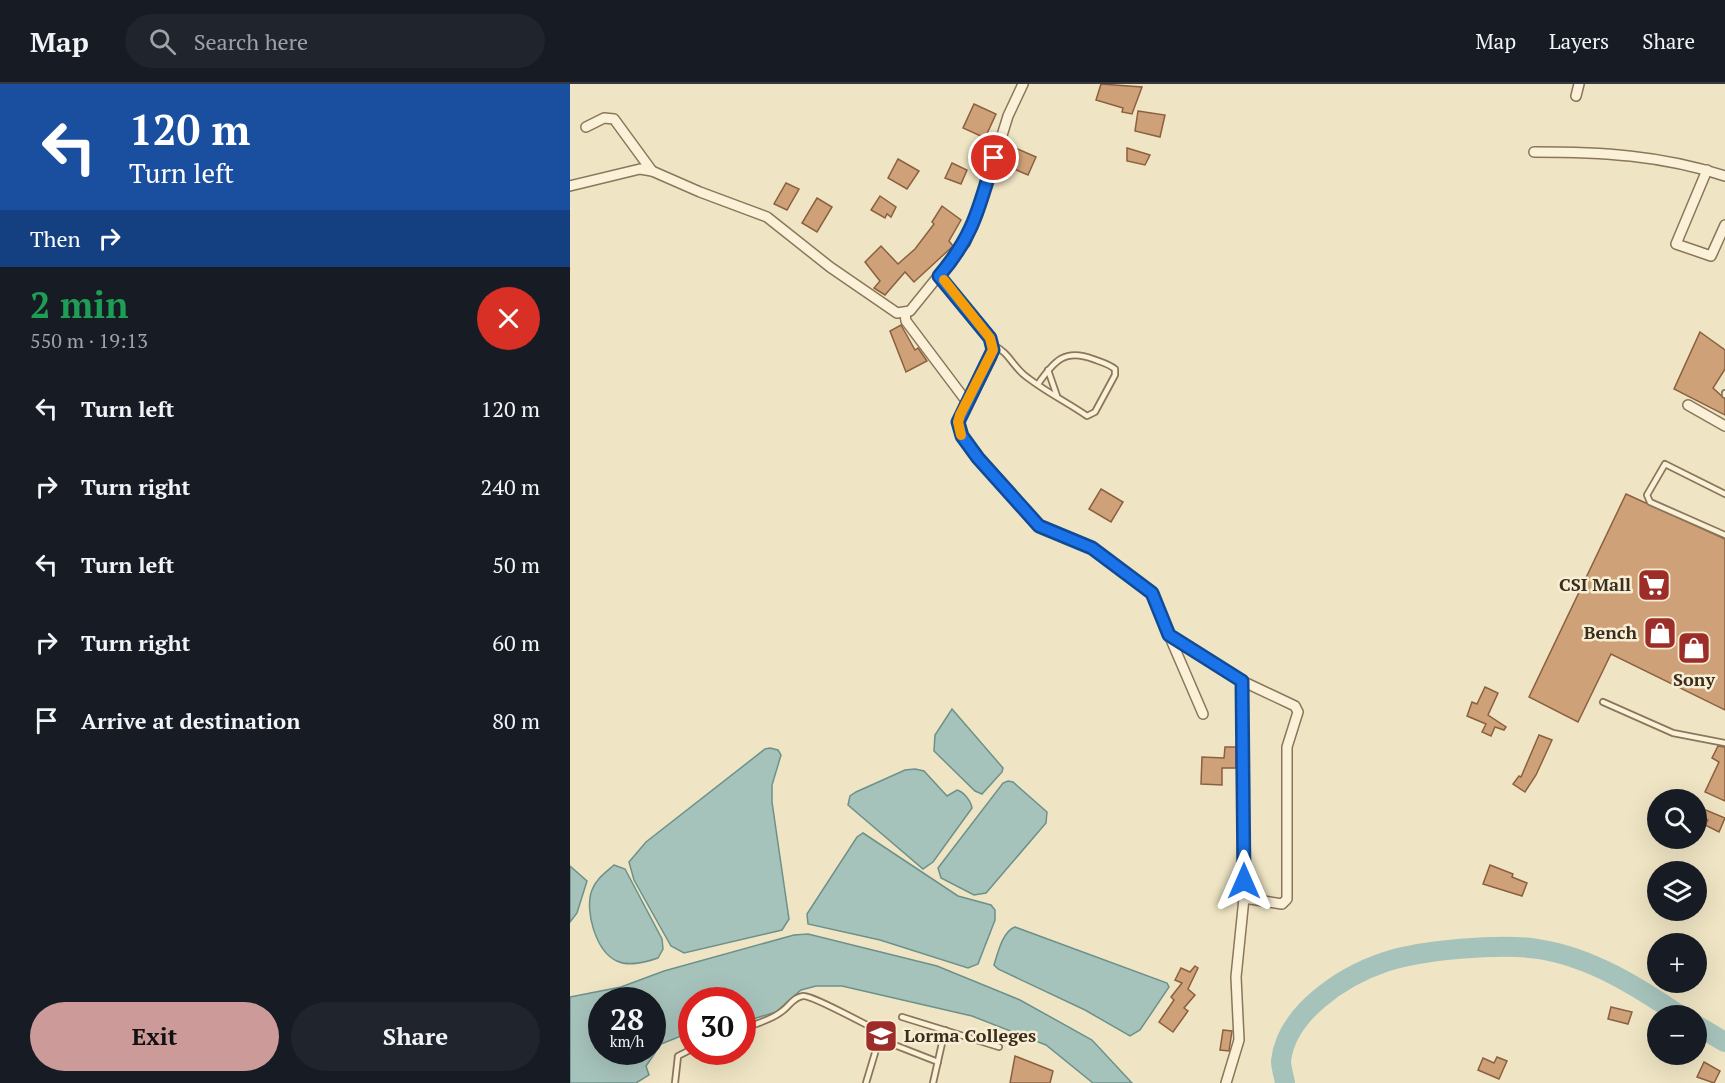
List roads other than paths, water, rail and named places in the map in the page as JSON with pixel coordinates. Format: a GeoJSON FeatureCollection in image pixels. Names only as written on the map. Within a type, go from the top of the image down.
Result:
{"type":"FeatureCollection","features":[{"type":"Feature","properties":{"kind":"street"},"geometry":{"type":"LineString","coordinates":[[570,186],[640,169],[652,171],[767,217],[830,267],[897,313],[905,314],[965,243],[978,213],[1006,124],[1023,84]]}},
{"type":"Feature","properties":{"kind":"street"},"geometry":{"type":"LineString","coordinates":[[1576,96],[1578,84]]}},
{"type":"Feature","properties":{"kind":"street"},"geometry":{"type":"LineString","coordinates":[[586,127],[604,118],[614,119],[652,171]]}},
{"type":"Feature","properties":{"kind":"street"},"geometry":{"type":"LineString","coordinates":[[1534,152],[1610,152],[1663,160],[1725,176]]}},
{"type":"Feature","properties":{"kind":"street"},"geometry":{"type":"LineString","coordinates":[[1707,170],[1676,244],[1711,256],[1725,225]]}},
{"type":"Feature","properties":{"kind":"street"},"geometry":{"type":"LineString","coordinates":[[939,276],[964,303],[993,345],[992,356],[958,422],[962,436],[1039,526],[1092,548],[1152,593],[1203,714]]}},
{"type":"Feature","properties":{"kind":"street"},"geometry":{"type":"LineString","coordinates":[[905,314],[906,321],[968,402]]}},
{"type":"Feature","properties":{"kind":"street"},"geometry":{"type":"LineString","coordinates":[[1688,405],[1725,426]]}},
{"type":"Feature","properties":{"kind":"street"},"geometry":{"type":"LineString","coordinates":[[1169,635],[1242,681],[1295,706],[1298,712],[1287,747],[1287,899],[1282,904],[1244,898]]}},
{"type":"Feature","properties":{"kind":"street"},"geometry":{"type":"LineString","coordinates":[[1226,1083],[1239,1040],[1236,977],[1244,898],[1242,681]]}},
{"type":"Feature","properties":{"kind":"lane"},"geometry":{"type":"LineString","coordinates":[[993,345],[1006,351],[1023,374],[1038,384],[1057,396],[1091,416],[1115,375],[1115,369],[1076,353],[1070,353],[1048,370],[1038,384]]}},
{"type":"Feature","properties":{"kind":"lane"},"geometry":{"type":"LineString","coordinates":[[1048,370],[1057,396]]}},
{"type":"Feature","properties":{"kind":"lane"},"geometry":{"type":"LineString","coordinates":[[1725,494],[1665,464],[1647,495],[1650,502],[1725,534]]}},
{"type":"Feature","properties":{"kind":"lane"},"geometry":{"type":"LineString","coordinates":[[1602,702],[1673,734],[1725,744]]}},
{"type":"Feature","properties":{"kind":"lane"},"geometry":{"type":"LineString","coordinates":[[756,1023],[780,1014],[796,998],[804,995],[824,1001],[836,1011],[875,1029],[878,1043],[866,1083]]}},
{"type":"Feature","properties":{"kind":"lane"},"geometry":{"type":"LineString","coordinates":[[902,1017],[999,1047]]}},
{"type":"Feature","properties":{"kind":"lane"},"geometry":{"type":"LineString","coordinates":[[933,1083],[945,1030]]}},
{"type":"Feature","properties":{"kind":"lane"},"geometry":{"type":"LineString","coordinates":[[892,1044],[938,1062]]}},
{"type":"Feature","properties":{"kind":"lane"},"geometry":{"type":"LineString","coordinates":[[675,1083],[678,1056]]}},
{"type":"Feature","properties":{"kind":"water"},"geometry":{"type":"Polygon","coordinates":[[[952,709],[1003,768],[982,794],[975,791],[934,751],[935,735],[952,709]]]}},
{"type":"Feature","properties":{"kind":"water"},"geometry":{"type":"Polygon","coordinates":[[[765,749],[778,750],[781,755],[772,785],[772,802],[789,919],[782,930],[684,953],[671,946],[634,880],[629,862],[646,842],[765,749]]]}},
{"type":"Feature","properties":{"kind":"water"},"geometry":{"type":"Polygon","coordinates":[[[905,770],[924,771],[947,796],[957,790],[962,793],[969,800],[972,808],[933,862],[923,869],[848,805],[850,796],[856,792],[905,770]]]}},
{"type":"Feature","properties":{"kind":"water"},"geometry":{"type":"Polygon","coordinates":[[[1013,782],[1047,812],[1046,823],[986,893],[974,895],[941,878],[938,868],[1003,783],[1013,782]]]}},
{"type":"Feature","properties":{"kind":"water"},"geometry":{"type":"Polygon","coordinates":[[[863,833],[958,896],[991,905],[995,910],[995,920],[978,964],[968,968],[880,940],[808,924],[807,914],[857,837],[863,833]]]}},
{"type":"Feature","properties":{"kind":"water"},"geometry":{"type":"Polygon","coordinates":[[[614,865],[625,869],[662,939],[663,949],[658,958],[637,963],[622,963],[610,956],[598,940],[591,919],[590,898],[601,876],[614,865]]]}},
{"type":"Feature","properties":{"kind":"water"},"geometry":{"type":"Polygon","coordinates":[[[570,866],[587,881],[577,913],[570,922],[570,866]]]}},
{"type":"Feature","properties":{"kind":"water"},"geometry":{"type":"Polygon","coordinates":[[[1015,927],[1167,983],[1169,987],[1140,1030],[1130,1036],[1085,1010],[998,969],[994,965],[1002,943],[1007,933],[1015,927]]]}},
{"type":"Feature","properties":{"kind":"water"},"geometry":{"type":"Polygon","coordinates":[[[808,934],[937,966],[1020,1000],[1092,1040],[1132,1083],[1093,1083],[1046,1045],[972,1016],[842,986],[816,986],[801,990],[776,1012],[756,1018],[756,987],[678,987],[678,1037],[666,1042],[666,987],[621,987],[664,971],[794,935],[808,934]]]}},
{"type":"Feature","properties":{"kind":"water"},"geometry":{"type":"Polygon","coordinates":[[[588,993],[588,1065],[647,1065],[649,1075],[636,1083],[570,1083],[570,997],[588,993]]]}},
{"type":"Feature","properties":{"kind":"waterway"},"geometry":{"type":"LineString","coordinates":[[1285,1083],[1281,1066],[1285,1044],[1293,1027],[1305,1012],[1335,987],[1369,968],[1418,954],[1503,947],[1522,947],[1558,953],[1595,966],[1664,1005]]}},
{"type":"Feature","properties":{"kind":"waterway"},"geometry":{"type":"LineString","coordinates":[[1707,1031],[1725,1042]]}},
{"type":"Feature","properties":{"kind":"place","name":"CSI Mall"},"geometry":{"type":"Point","coordinates":[1654,585]}},
{"type":"Feature","properties":{"kind":"place","name":"Bench"},"geometry":{"type":"Point","coordinates":[1660,633]}},
{"type":"Feature","properties":{"kind":"place","name":"Sony"},"geometry":{"type":"Point","coordinates":[1694,648]}},
{"type":"Feature","properties":{"kind":"place","name":"Lorma Colleges"},"geometry":{"type":"Point","coordinates":[881,1036]}}]}
